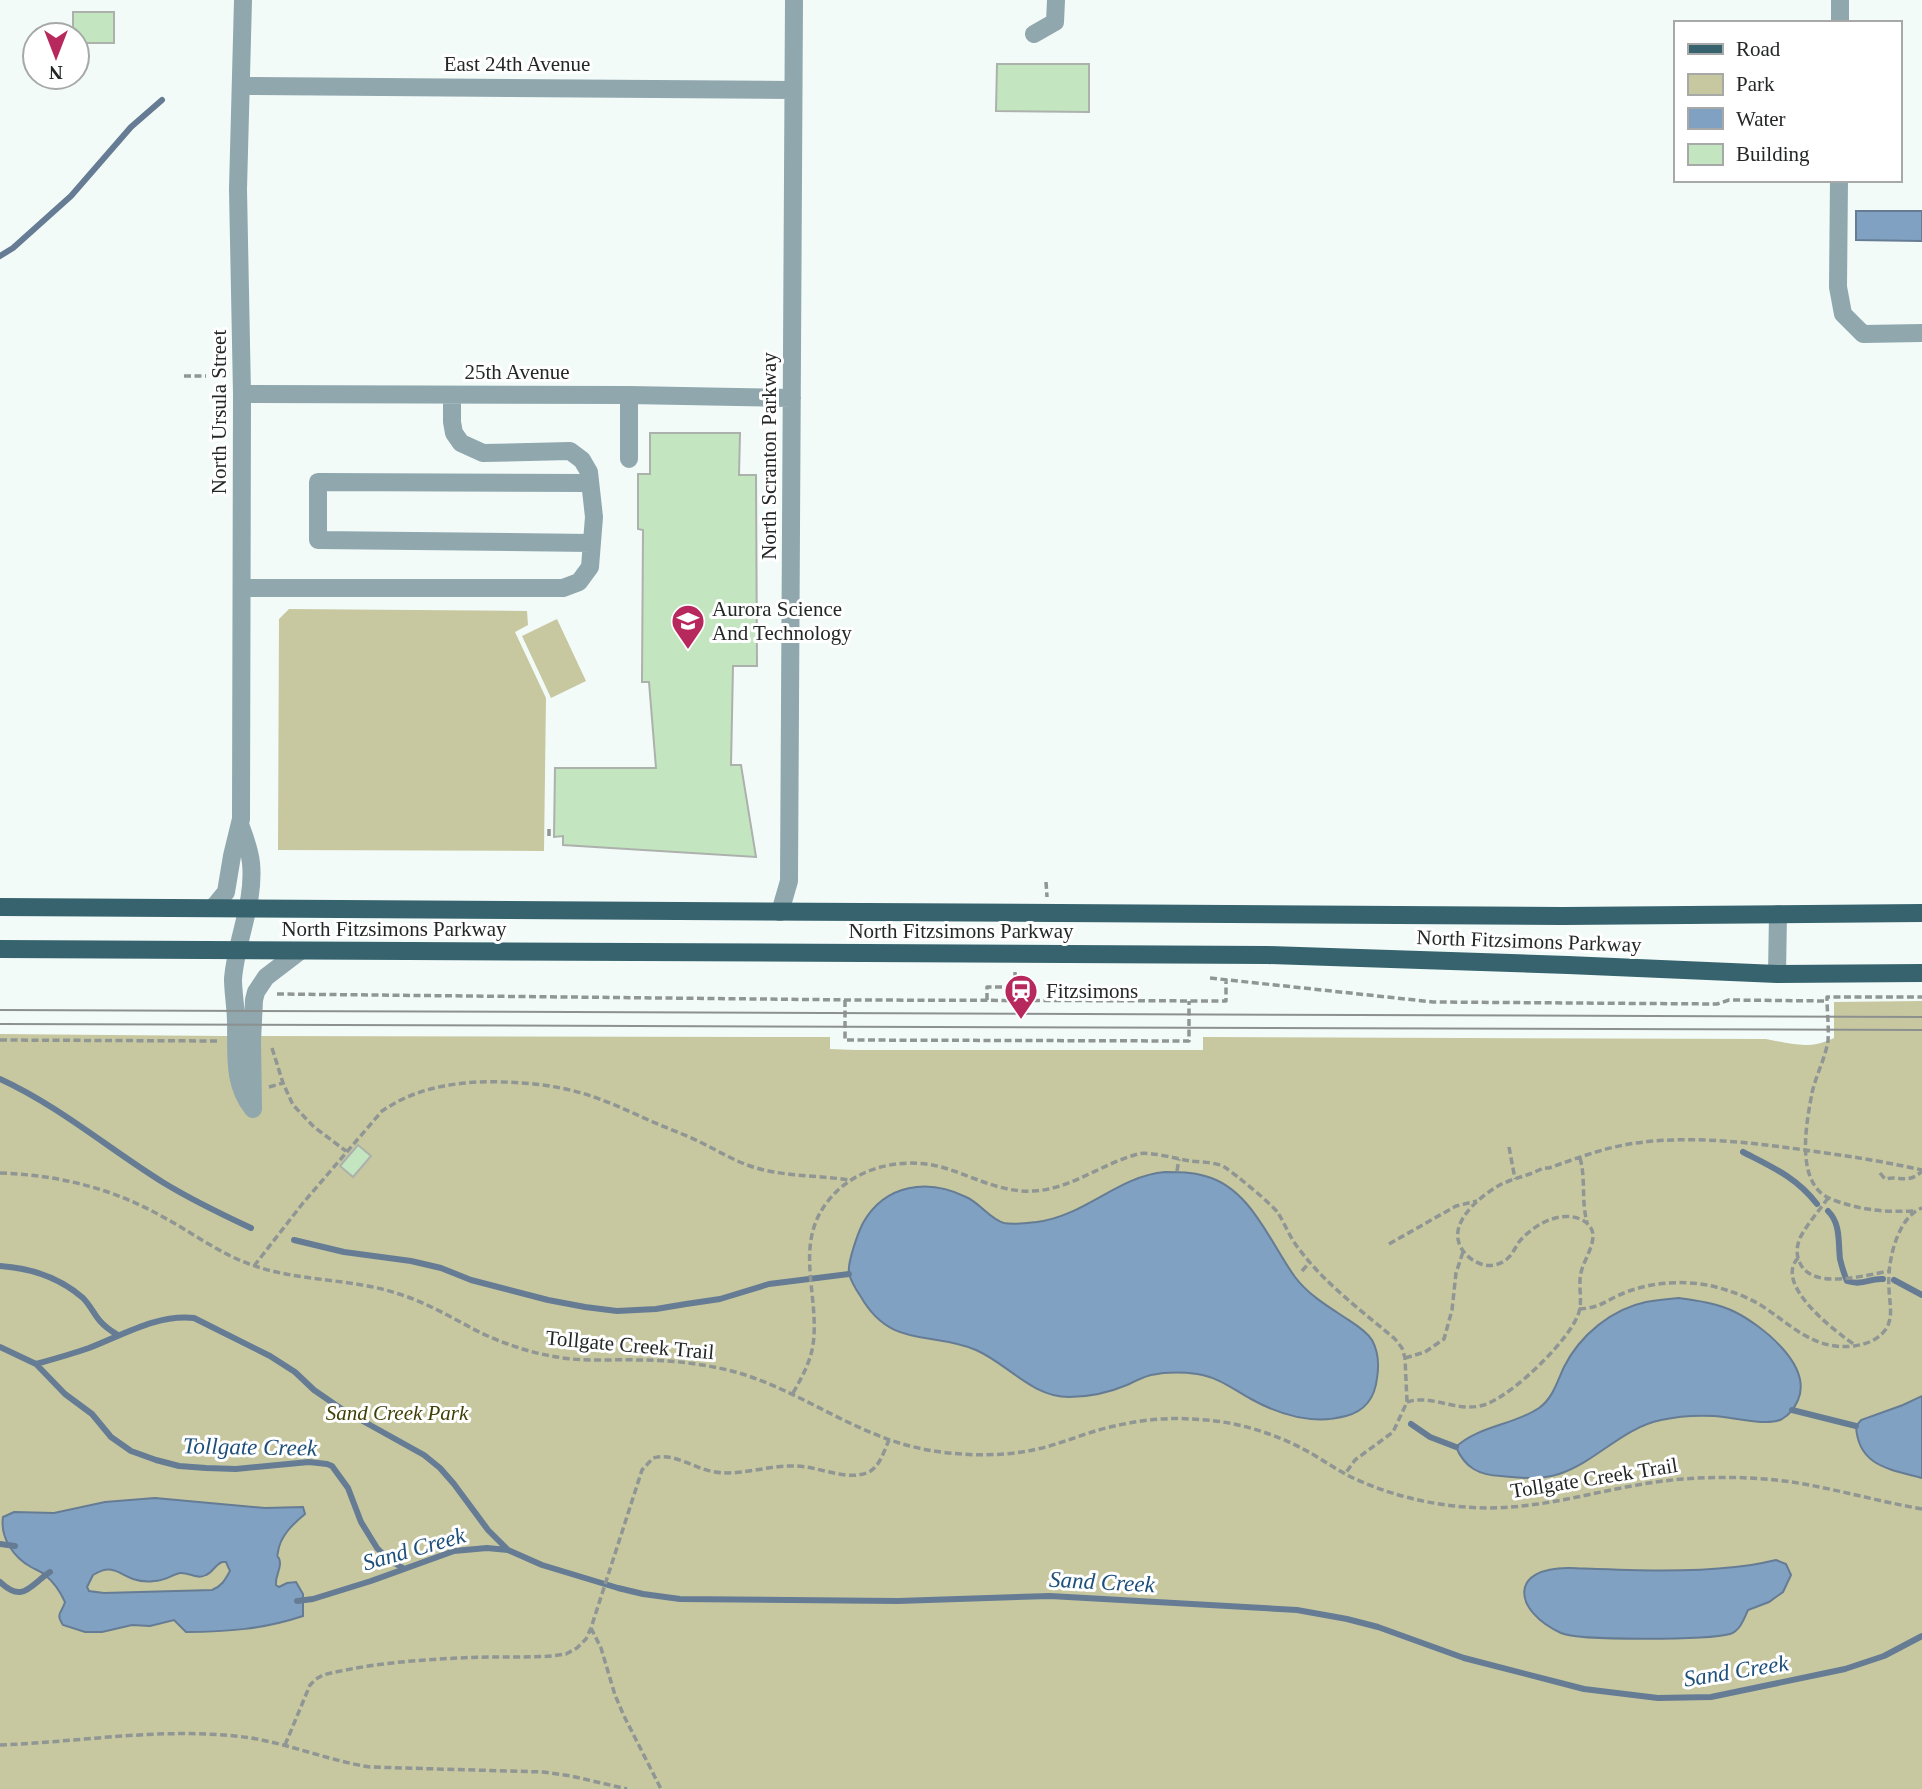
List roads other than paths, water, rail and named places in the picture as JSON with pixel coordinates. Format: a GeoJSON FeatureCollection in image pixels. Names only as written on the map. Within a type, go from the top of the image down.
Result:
{"type":"FeatureCollection","features":[{"type":"Feature","properties":{"kind":"main road","name":"North Fitzsimons Parkway"},"geometry":{"type":"LineString","coordinates":[[0,907],[1550,916],[1922,913]]}},
{"type":"Feature","properties":{"kind":"main road","name":"North Fitzsimons Parkway"},"geometry":{"type":"LineString","coordinates":[[0,949],[1268,955],[1777,974],[1922,973]]}},
{"type":"Feature","properties":{"kind":"street","name":"North Ursula Street"},"geometry":{"type":"LineString","coordinates":[[213,908],[226,892],[240,823],[242,394],[238,189],[243,0]]}},
{"type":"Feature","properties":{"kind":"street","name":"North Scranton Parkway"},"geometry":{"type":"LineString","coordinates":[[780,912],[789,881],[794,0]]}},
{"type":"Feature","properties":{"kind":"street"},"geometry":{"type":"LineString","coordinates":[[1034,34],[1055,22],[1056,0]]}},
{"type":"Feature","properties":{"kind":"street"},"geometry":{"type":"LineString","coordinates":[[1840,0],[1840,21]]}},
{"type":"Feature","properties":{"kind":"street","name":"East 24th Avenue"},"geometry":{"type":"LineString","coordinates":[[241,86],[793,90]]}},
{"type":"Feature","properties":{"kind":"street"},"geometry":{"type":"LineString","coordinates":[[1839,182],[1838,288],[1843,314],[1863,334],[1922,333]]}},
{"type":"Feature","properties":{"kind":"street","name":"25th Avenue"},"geometry":{"type":"LineString","coordinates":[[242,394],[792,398]]}},
{"type":"Feature","properties":{"kind":"street"},"geometry":{"type":"LineString","coordinates":[[242,588],[563,588],[579,582],[590,567],[594,517],[589,472],[582,460],[570,451],[483,453],[461,443],[454,433],[452,395]]}},
{"type":"Feature","properties":{"kind":"street"},"geometry":{"type":"LineString","coordinates":[[629,395],[629,459]]}},
{"type":"Feature","properties":{"kind":"street"},"geometry":{"type":"LineString","coordinates":[[590,483],[318,482],[318,540],[592,543]]}},
{"type":"Feature","properties":{"kind":"street","name":"North Ursula Street"},"geometry":{"type":"LineString","coordinates":[[240,823],[251,862],[248,907],[233,979],[237,1072],[241,1091],[253,1109],[252,1041],[256,992],[259,984],[274,970],[300,951]]}},
{"type":"Feature","properties":{"kind":"street"},"geometry":{"type":"LineString","coordinates":[[1777,974],[1778,914]]}},
{"type":"Feature","properties":{"kind":"water"},"geometry":{"type":"Polygon","coordinates":[[[1856,211],[1922,211],[1922,241],[1856,240],[1856,211]]]}},
{"type":"Feature","properties":{"kind":"water"},"geometry":{"type":"Polygon","coordinates":[[[1165,1172],[1205,1176],[1221,1182],[1235,1192],[1258,1218],[1300,1283],[1316,1298],[1369,1336],[1377,1354],[1378,1373],[1374,1391],[1364,1407],[1353,1414],[1334,1419],[1297,1417],[1262,1405],[1212,1378],[1180,1373],[1151,1375],[1098,1394],[1056,1396],[1032,1386],[976,1350],[959,1344],[913,1336],[885,1325],[858,1292],[849,1274],[851,1256],[863,1223],[883,1200],[908,1188],[952,1191],[971,1200],[999,1221],[1021,1224],[1071,1212],[1132,1181],[1165,1172]]]}},
{"type":"Feature","properties":{"kind":"water"},"geometry":{"type":"Polygon","coordinates":[[[1679,1298],[1714,1304],[1735,1312],[1758,1326],[1782,1348],[1792,1360],[1801,1387],[1792,1411],[1782,1419],[1768,1422],[1708,1416],[1661,1420],[1621,1437],[1572,1469],[1545,1477],[1523,1478],[1486,1474],[1474,1469],[1464,1460],[1456,1447],[1465,1440],[1529,1414],[1544,1404],[1571,1355],[1598,1325],[1633,1305],[1679,1298]]]}},
{"type":"Feature","properties":{"kind":"water"},"geometry":{"type":"Polygon","coordinates":[[[1922,1396],[1922,1478],[1887,1468],[1869,1458],[1858,1439],[1856,1426],[1861,1420],[1922,1396]]]}},
{"type":"Feature","properties":{"kind":"water"},"geometry":{"type":"Polygon","coordinates":[[[155,1498],[265,1508],[303,1507],[305,1514],[288,1531],[279,1546],[277,1556],[280,1566],[276,1585],[279,1587],[296,1582],[303,1594],[303,1616],[260,1627],[216,1631],[186,1632],[174,1620],[102,1632],[85,1632],[63,1625],[59,1615],[65,1602],[61,1594],[49,1578],[13,1552],[4,1532],[3,1517],[14,1512],[54,1513],[105,1502],[155,1498]],[[226,1562],[220,1563],[203,1576],[180,1573],[152,1581],[135,1580],[113,1570],[104,1570],[93,1575],[87,1587],[89,1591],[104,1593],[212,1590],[221,1585],[230,1571],[226,1562]]]}},
{"type":"Feature","properties":{"kind":"water"},"geometry":{"type":"Polygon","coordinates":[[[1776,1560],[1786,1564],[1791,1575],[1783,1592],[1769,1602],[1748,1610],[1741,1624],[1730,1634],[1717,1636],[1644,1639],[1572,1636],[1545,1624],[1533,1613],[1526,1603],[1524,1592],[1527,1582],[1550,1570],[1694,1570],[1740,1567],[1776,1560]]]}},
{"type":"Feature","properties":{"kind":"waterway"},"geometry":{"type":"LineString","coordinates":[[0,256],[13,248],[71,196],[131,127],[162,100]]}},
{"type":"Feature","properties":{"kind":"waterway"},"geometry":{"type":"LineString","coordinates":[[0,1079],[63,1115],[164,1183],[251,1228]]}},
{"type":"Feature","properties":{"kind":"waterway"},"geometry":{"type":"LineString","coordinates":[[1743,1152],[1792,1180],[1817,1204]]}},
{"type":"Feature","properties":{"kind":"waterway"},"geometry":{"type":"LineString","coordinates":[[1828,1211],[1837,1227],[1840,1259],[1847,1281],[1857,1283],[1883,1279]]}},
{"type":"Feature","properties":{"kind":"waterway"},"geometry":{"type":"LineString","coordinates":[[294,1240],[344,1252],[411,1261],[548,1300],[617,1311],[656,1309],[720,1299],[769,1284],[849,1274]]}},
{"type":"Feature","properties":{"kind":"waterway","name":"Tollgate Creek"},"geometry":{"type":"LineString","coordinates":[[0,1266],[33,1272],[65,1285],[83,1298],[102,1323],[118,1335]]}},
{"type":"Feature","properties":{"kind":"waterway"},"geometry":{"type":"LineString","coordinates":[[1894,1280],[1922,1295]]}},
{"type":"Feature","properties":{"kind":"waterway","name":"Tollgate Creek"},"geometry":{"type":"LineString","coordinates":[[36,1364],[89,1348],[153,1322],[194,1318],[270,1356],[343,1410],[424,1455],[440,1468],[488,1530],[508,1550]]}},
{"type":"Feature","properties":{"kind":"waterway","name":"Tollgate Creek"},"geometry":{"type":"LineString","coordinates":[[0,1347],[36,1364],[65,1394],[92,1414],[111,1437],[131,1451],[156,1460],[179,1466],[206,1468],[236,1469],[309,1462],[332,1466],[348,1488],[361,1522],[377,1548],[389,1560],[403,1568]]}},
{"type":"Feature","properties":{"kind":"waterway"},"geometry":{"type":"LineString","coordinates":[[1792,1410],[1856,1426]]}},
{"type":"Feature","properties":{"kind":"waterway"},"geometry":{"type":"LineString","coordinates":[[1411,1424],[1430,1437],[1456,1447]]}},
{"type":"Feature","properties":{"kind":"waterway","name":"Sand Creek"},"geometry":{"type":"LineString","coordinates":[[0,1544],[15,1546]]}},
{"type":"Feature","properties":{"kind":"waterway","name":"Sand Creek"},"geometry":{"type":"LineString","coordinates":[[297,1601],[313,1599],[371,1581],[454,1551],[487,1548],[508,1550],[542,1565],[618,1588],[680,1599],[898,1601],[1050,1596],[1297,1610],[1378,1627],[1464,1658],[1584,1689],[1658,1698],[1711,1697],[1845,1669],[1884,1656],[1922,1636]]}},
{"type":"Feature","properties":{"kind":"waterway","name":"Sand Creek"},"geometry":{"type":"LineString","coordinates":[[0,1582],[15,1592],[21,1592],[50,1572]]}},
{"type":"Feature","properties":{"kind":"tram line"},"geometry":{"type":"LineString","coordinates":[[0,1010],[1922,1017]]}},
{"type":"Feature","properties":{"kind":"tram line"},"geometry":{"type":"LineString","coordinates":[[0,1024],[1922,1030]]}},
{"type":"Feature","properties":{"kind":"place","name":"Aurora Science And Technology"},"geometry":{"type":"Point","coordinates":[688,651]}},
{"type":"Feature","properties":{"kind":"place","name":"Fitzsimons"},"geometry":{"type":"Point","coordinates":[1021,1021]}},
{"type":"Feature","properties":{"kind":"park label","name":"Sand Creek Park"},"geometry":{"type":"Point","coordinates":[397,1413]}}]}
